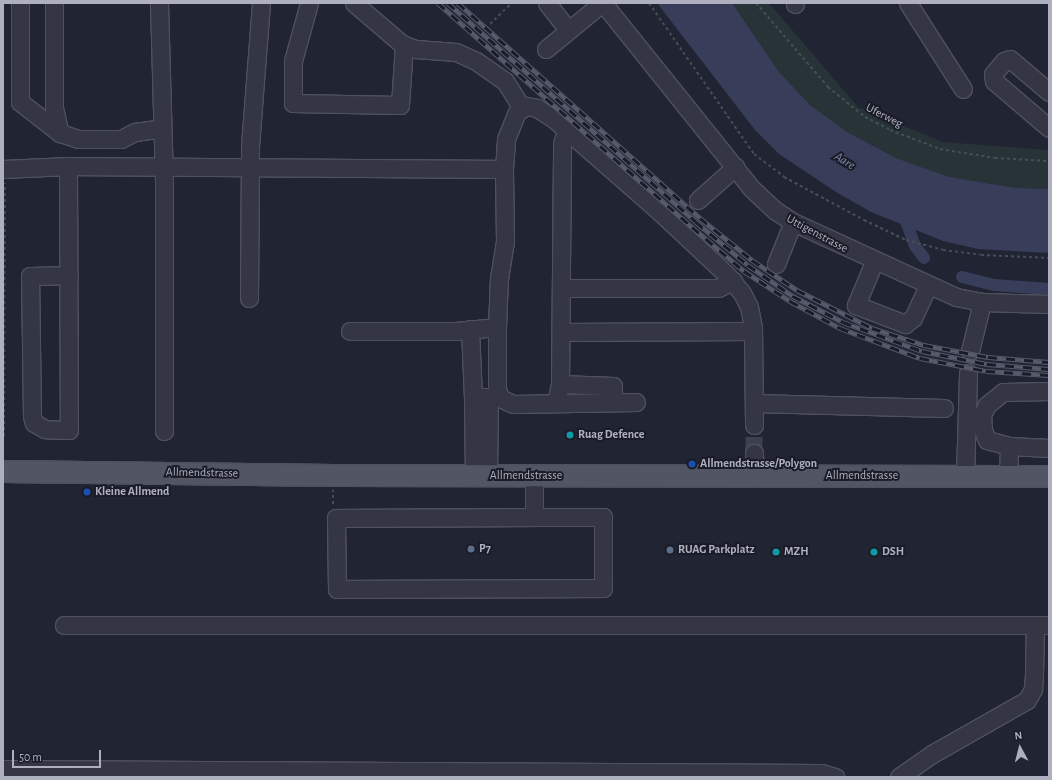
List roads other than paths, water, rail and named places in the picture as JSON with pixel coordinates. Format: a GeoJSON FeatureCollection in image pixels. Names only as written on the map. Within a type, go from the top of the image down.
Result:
{"type":"FeatureCollection","features":[{"type":"Feature","properties":{"kind":"main road","name":"Allmendstrasse"},"geometry":{"type":"LineString","coordinates":[[3,471],[481,476],[1049,476]]}},
{"type":"Feature","properties":{"kind":"street"},"geometry":{"type":"LineString","coordinates":[[20,3],[20,102],[60,133],[78,139],[120,139],[135,132],[162,128]]}},
{"type":"Feature","properties":{"kind":"street"},"geometry":{"type":"LineString","coordinates":[[54,3],[54,108],[60,133]]}},
{"type":"Feature","properties":{"kind":"street"},"geometry":{"type":"LineString","coordinates":[[159,3],[162,128],[164,431]]}},
{"type":"Feature","properties":{"kind":"street"},"geometry":{"type":"LineString","coordinates":[[249,298],[250,169],[261,3]]}},
{"type":"Feature","properties":{"kind":"street"},"geometry":{"type":"LineString","coordinates":[[309,3],[293,61],[293,103],[400,105],[404,45]]}},
{"type":"Feature","properties":{"kind":"street"},"geometry":{"type":"LineString","coordinates":[[354,3],[393,38],[404,45],[467,56],[505,81],[522,108]]}},
{"type":"Feature","properties":{"kind":"street"},"geometry":{"type":"LineString","coordinates":[[547,3],[568,30]]}},
{"type":"Feature","properties":{"kind":"street"},"geometry":{"type":"LineString","coordinates":[[546,49],[602,3]]}},
{"type":"Feature","properties":{"kind":"street","name":"Uttigenstrasse"},"geometry":{"type":"LineString","coordinates":[[602,3],[763,200],[792,222],[874,262],[956,297],[982,302],[1049,304]]}},
{"type":"Feature","properties":{"kind":"street"},"geometry":{"type":"LineString","coordinates":[[908,3],[963,89]]}},
{"type":"Feature","properties":{"kind":"street"},"geometry":{"type":"LineString","coordinates":[[1049,92],[1010,59],[1004,61],[993,74],[994,81],[1049,128]]}},
{"type":"Feature","properties":{"kind":"street"},"geometry":{"type":"LineString","coordinates":[[487,397],[497,388],[498,278],[505,241],[504,169],[506,139],[517,112],[522,108],[537,108],[661,213],[733,281],[749,307],[753,330],[754,424]]}},
{"type":"Feature","properties":{"kind":"street"},"geometry":{"type":"LineString","coordinates":[[556,404],[560,384],[562,144],[566,131]]}},
{"type":"Feature","properties":{"kind":"street"},"geometry":{"type":"LineString","coordinates":[[5,169],[68,166],[250,169],[504,169]]}},
{"type":"Feature","properties":{"kind":"street"},"geometry":{"type":"LineString","coordinates":[[68,166],[69,430],[45,429],[34,423],[32,416],[30,276],[68,274]]}},
{"type":"Feature","properties":{"kind":"street"},"geometry":{"type":"LineString","coordinates":[[698,200],[735,167]]}},
{"type":"Feature","properties":{"kind":"street"},"geometry":{"type":"LineString","coordinates":[[776,264],[792,222]]}},
{"type":"Feature","properties":{"kind":"street"},"geometry":{"type":"LineString","coordinates":[[874,262],[856,305],[905,324],[913,318],[928,286]]}},
{"type":"Feature","properties":{"kind":"street"},"geometry":{"type":"LineString","coordinates":[[561,288],[718,288],[733,281]]}},
{"type":"Feature","properties":{"kind":"street"},"geometry":{"type":"LineString","coordinates":[[970,351],[982,302]]}},
{"type":"Feature","properties":{"kind":"street"},"geometry":{"type":"LineString","coordinates":[[350,330],[470,329],[497,327]]}},
{"type":"Feature","properties":{"kind":"street"},"geometry":{"type":"LineString","coordinates":[[470,329],[487,397],[481,476]]}},
{"type":"Feature","properties":{"kind":"street"},"geometry":{"type":"LineString","coordinates":[[560,332],[753,330]]}},
{"type":"Feature","properties":{"kind":"street"},"geometry":{"type":"LineString","coordinates":[[965,476],[968,373]]}},
{"type":"Feature","properties":{"kind":"street"},"geometry":{"type":"LineString","coordinates":[[560,384],[613,386],[613,402]]}},
{"type":"Feature","properties":{"kind":"street"},"geometry":{"type":"LineString","coordinates":[[1049,390],[1003,392],[987,404],[982,415],[983,430],[987,440],[1009,446],[1049,448]]}},
{"type":"Feature","properties":{"kind":"street"},"geometry":{"type":"LineString","coordinates":[[487,397],[513,404],[636,402]]}},
{"type":"Feature","properties":{"kind":"street"},"geometry":{"type":"LineString","coordinates":[[754,403],[944,408]]}},
{"type":"Feature","properties":{"kind":"street"},"geometry":{"type":"LineString","coordinates":[[1008,476],[1009,446]]}},
{"type":"Feature","properties":{"kind":"street"},"geometry":{"type":"LineString","coordinates":[[754,454],[755,476]]}},
{"type":"Feature","properties":{"kind":"street"},"geometry":{"type":"LineString","coordinates":[[534,476],[534,517]]}},
{"type":"Feature","properties":{"kind":"street"},"geometry":{"type":"LineString","coordinates":[[534,517],[603,517],[603,588],[337,589],[336,518],[534,517]]}},
{"type":"Feature","properties":{"kind":"street"},"geometry":{"type":"LineString","coordinates":[[64,625],[1042,625],[1033,690],[1027,700],[932,754],[899,777]]}},
{"type":"Feature","properties":{"kind":"street"},"geometry":{"type":"LineString","coordinates":[[3,769],[95,774],[821,773],[835,777]]}},
{"type":"Feature","properties":{"kind":"water","name":"Aare"},"geometry":{"type":"Polygon","coordinates":[[[657,3],[732,3],[779,72],[810,105],[847,132],[896,158],[949,177],[1016,188],[1049,189],[1049,253],[978,249],[943,241],[871,212],[836,192],[779,154],[755,130],[657,3]]]}},
{"type":"Feature","properties":{"kind":"waterway"},"geometry":{"type":"LineString","coordinates":[[903,213],[915,246],[924,258]]}},
{"type":"Feature","properties":{"kind":"waterway"},"geometry":{"type":"LineString","coordinates":[[962,277],[994,285],[1049,289]]}},
{"type":"Feature","properties":{"kind":"tunnel"},"geometry":{"type":"LineString","coordinates":[[754,425],[754,453]]}},
{"type":"Feature","properties":{"kind":"railway"},"geometry":{"type":"LineString","coordinates":[[438,3],[692,227],[744,271],[790,301],[840,328],[920,358],[986,371],[1049,375]]}},
{"type":"Feature","properties":{"kind":"railway"},"geometry":{"type":"LineString","coordinates":[[448,3],[696,222],[748,265],[793,296],[843,322],[922,351],[987,364],[1049,369]]}},
{"type":"Feature","properties":{"kind":"railway"},"geometry":{"type":"LineString","coordinates":[[458,3],[700,218],[752,260],[797,290],[872,328],[924,345],[988,357],[1049,362]]}},
{"type":"Feature","properties":{"kind":"place","name":"Ruag Defence"},"geometry":{"type":"Point","coordinates":[570,435]}},
{"type":"Feature","properties":{"kind":"place","name":"Allmendstrasse/Polygon"},"geometry":{"type":"Point","coordinates":[692,464]}},
{"type":"Feature","properties":{"kind":"place","name":"Kleine Allmend"},"geometry":{"type":"Point","coordinates":[87,492]}},
{"type":"Feature","properties":{"kind":"place","name":"P7"},"geometry":{"type":"Point","coordinates":[471,549]}},
{"type":"Feature","properties":{"kind":"place","name":"RUAG Parkplatz"},"geometry":{"type":"Point","coordinates":[670,550]}},
{"type":"Feature","properties":{"kind":"place","name":"MZH"},"geometry":{"type":"Point","coordinates":[776,552]}},
{"type":"Feature","properties":{"kind":"place","name":"DSH"},"geometry":{"type":"Point","coordinates":[874,552]}}]}
